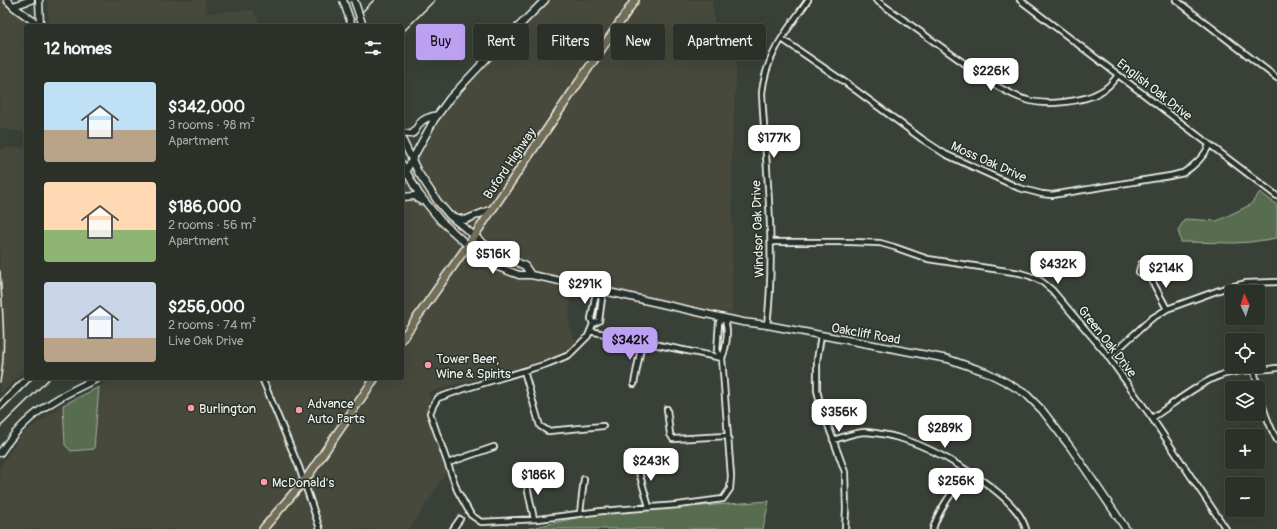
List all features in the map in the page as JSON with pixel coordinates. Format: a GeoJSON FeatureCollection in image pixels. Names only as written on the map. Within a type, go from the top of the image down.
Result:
{"type":"FeatureCollection","features":[{"type":"Feature","properties":{"kind":"main road"},"geometry":{"type":"LineString","coordinates":[[7,0],[37,24]]}},
{"type":"Feature","properties":{"kind":"main road"},"geometry":{"type":"LineString","coordinates":[[14,6],[31,0]]}},
{"type":"Feature","properties":{"kind":"main road"},"geometry":{"type":"LineString","coordinates":[[39,0],[40,24]]}},
{"type":"Feature","properties":{"kind":"main road"},"geometry":{"type":"LineString","coordinates":[[343,0],[351,24]]}},
{"type":"Feature","properties":{"kind":"main road"},"geometry":{"type":"LineString","coordinates":[[354,0],[362,24]]}},
{"type":"Feature","properties":{"kind":"main road"},"geometry":{"type":"LineString","coordinates":[[404,174],[438,115],[450,98],[545,0]]}},
{"type":"Feature","properties":{"kind":"main road","name":"Buford Highway"},"geometry":{"type":"LineString","coordinates":[[404,336],[635,0]]}},
{"type":"Feature","properties":{"kind":"main road"},"geometry":{"type":"LineString","coordinates":[[404,132],[414,133],[422,121],[438,115]]}},
{"type":"Feature","properties":{"kind":"main road","name":"Oakcliff Road"},"geometry":{"type":"LineString","coordinates":[[404,143],[418,172],[438,202],[450,216],[493,251],[525,266],[531,275]]}},
{"type":"Feature","properties":{"kind":"main road","name":"Oakcliff Road"},"geometry":{"type":"LineString","coordinates":[[404,168],[415,188],[428,207],[440,220],[484,260],[519,275],[531,275],[600,293],[743,322],[767,325],[948,359],[986,372],[1026,394],[1042,410],[1055,426],[1126,529]]}},
{"type":"Feature","properties":{"kind":"main road"},"geometry":{"type":"LineString","coordinates":[[404,197],[415,196],[428,207]]}},
{"type":"Feature","properties":{"kind":"main road"},"geometry":{"type":"LineString","coordinates":[[450,216],[465,220],[492,209]]}},
{"type":"Feature","properties":{"kind":"main road"},"geometry":{"type":"LineString","coordinates":[[0,406],[26,380]]}},
{"type":"Feature","properties":{"kind":"main road"},"geometry":{"type":"LineString","coordinates":[[0,453],[25,424],[37,413],[50,403],[94,380]]}},
{"type":"Feature","properties":{"kind":"main road"},"geometry":{"type":"LineString","coordinates":[[263,529],[304,480],[374,380]]}},
{"type":"Feature","properties":{"kind":"street","name":"Windsor Oak Drive"},"geometry":{"type":"LineString","coordinates":[[767,325],[770,296],[771,242],[762,93],[763,80],[775,48],[808,0]]}},
{"type":"Feature","properties":{"kind":"street"},"geometry":{"type":"LineString","coordinates":[[876,0],[993,84],[1012,95],[1028,101],[1046,103],[1066,102],[1081,99],[1099,93],[1109,87],[1118,76]]}},
{"type":"Feature","properties":{"kind":"street","name":"English Oak Drive"},"geometry":{"type":"LineString","coordinates":[[1020,0],[1277,196]]}},
{"type":"Feature","properties":{"kind":"street"},"geometry":{"type":"LineString","coordinates":[[1176,0],[1277,78]]}},
{"type":"Feature","properties":{"kind":"street","name":"Moss Oak Drive"},"geometry":{"type":"LineString","coordinates":[[782,39],[945,154],[1019,188],[1042,194],[1052,195],[1182,173],[1202,158],[1208,150],[1209,145]]}},
{"type":"Feature","properties":{"kind":"street","name":"Green Oak Drive"},"geometry":{"type":"LineString","coordinates":[[771,242],[851,242],[880,244],[894,247],[928,259],[1030,276],[1041,281],[1052,290],[1109,357],[1152,418],[1226,529]]}},
{"type":"Feature","properties":{"kind":"street"},"geometry":{"type":"LineString","coordinates":[[1150,277],[1167,310]]}},
{"type":"Feature","properties":{"kind":"street"},"geometry":{"type":"LineString","coordinates":[[1109,357],[1151,319],[1167,310],[1225,288],[1247,283],[1277,282]]}},
{"type":"Feature","properties":{"kind":"street"},"geometry":{"type":"LineString","coordinates":[[593,324],[591,319],[595,297],[600,293],[602,298],[598,321],[593,324],[588,336],[569,355],[547,364],[438,398],[434,404],[430,413],[457,490],[471,515],[481,522],[534,519],[580,513],[678,505],[723,499],[730,489],[731,476],[722,358],[725,349],[727,324],[724,318],[719,322],[717,351],[722,358]]}},
{"type":"Feature","properties":{"kind":"street"},"geometry":{"type":"LineString","coordinates":[[590,331],[722,358]]}},
{"type":"Feature","properties":{"kind":"street"},"geometry":{"type":"LineString","coordinates":[[821,336],[817,360],[817,390],[820,403],[845,472],[845,529]]}},
{"type":"Feature","properties":{"kind":"street"},"geometry":{"type":"LineString","coordinates":[[634,384],[642,342]]}},
{"type":"Feature","properties":{"kind":"street"},"geometry":{"type":"LineString","coordinates":[[1265,369],[1277,368]]}},
{"type":"Feature","properties":{"kind":"street"},"geometry":{"type":"LineString","coordinates":[[524,371],[540,426],[548,431],[603,426]]}},
{"type":"Feature","properties":{"kind":"street"},"geometry":{"type":"LineString","coordinates":[[1152,418],[1194,389],[1214,378],[1232,373]]}},
{"type":"Feature","properties":{"kind":"street"},"geometry":{"type":"LineString","coordinates":[[263,380],[304,480],[320,529]]}},
{"type":"Feature","properties":{"kind":"street"},"geometry":{"type":"LineString","coordinates":[[666,409],[670,434],[673,439],[727,436]]}},
{"type":"Feature","properties":{"kind":"street"},"geometry":{"type":"LineString","coordinates":[[1265,416],[1277,440]]}},
{"type":"Feature","properties":{"kind":"street"},"geometry":{"type":"LineString","coordinates":[[833,440],[855,433],[864,432],[899,438],[927,448],[968,471],[998,493],[1011,505],[1026,529]]}},
{"type":"Feature","properties":{"kind":"street"},"geometry":{"type":"LineString","coordinates":[[448,463],[494,447]]}},
{"type":"Feature","properties":{"kind":"street"},"geometry":{"type":"LineString","coordinates":[[636,462],[650,507]]}},
{"type":"Feature","properties":{"kind":"street"},"geometry":{"type":"LineString","coordinates":[[933,529],[950,496],[968,471]]}},
{"type":"Feature","properties":{"kind":"street"},"geometry":{"type":"LineString","coordinates":[[525,477],[534,519]]}},
{"type":"Feature","properties":{"kind":"street"},"geometry":{"type":"LineString","coordinates":[[580,513],[584,479]]}},
{"type":"Feature","properties":{"kind":"street"},"geometry":{"type":"LineString","coordinates":[[453,529],[460,519]]}},
{"type":"Feature","properties":{"kind":"shaded area"},"geometry":{"type":"Polygon","coordinates":[[[0,0],[3,0],[28,24],[24,24],[24,133],[0,128],[0,0]]]}},
{"type":"Feature","properties":{"kind":"shaded area"},"geometry":{"type":"Polygon","coordinates":[[[47,0],[205,0],[206,13],[253,10],[260,24],[49,24],[47,0]]]}},
{"type":"Feature","properties":{"kind":"shaded area"},"geometry":{"type":"Polygon","coordinates":[[[546,0],[712,0],[714,24],[673,24],[673,60],[737,60],[732,151],[732,313],[571,284],[569,325],[579,350],[428,392],[448,470],[410,529],[0,529],[0,467],[21,435],[63,405],[65,445],[94,449],[99,387],[109,380],[404,380],[404,177],[421,139],[463,85],[487,60],[529,60],[529,24],[523,24],[546,0]]]}},
{"type":"Feature","properties":{"kind":"shaded area"},"geometry":{"type":"Polygon","coordinates":[[[24,147],[24,370],[0,394],[0,149],[24,147]]]}},
{"type":"Feature","properties":{"kind":"green space"},"geometry":{"type":"Polygon","coordinates":[[[1260,192],[1277,205],[1277,238],[1234,243],[1181,242],[1178,230],[1185,219],[1217,221],[1250,205],[1260,192]]]}},
{"type":"Feature","properties":{"kind":"green space"},"geometry":{"type":"Polygon","coordinates":[[[99,387],[94,449],[71,451],[65,445],[63,405],[99,387]]]}},
{"type":"Feature","properties":{"kind":"green space"},"geometry":{"type":"Polygon","coordinates":[[[769,501],[763,529],[527,529],[593,514],[769,501]]]}},
{"type":"Feature","properties":{"kind":"railway"},"geometry":{"type":"LineString","coordinates":[[350,24],[374,0]]}},
{"type":"Feature","properties":{"kind":"railway"},"geometry":{"type":"LineString","coordinates":[[404,31],[435,0]]}},
{"type":"Feature","properties":{"kind":"railway"},"geometry":{"type":"LineString","coordinates":[[0,271],[4,341],[0,382]]}},
{"type":"Feature","properties":{"kind":"railway"},"geometry":{"type":"LineString","coordinates":[[0,427],[48,380]]}},
{"type":"Feature","properties":{"kind":"place","name":"Tower Beer, Wine & Spirits"},"geometry":{"type":"Point","coordinates":[428,365]}},
{"type":"Feature","properties":{"kind":"place","name":"Burlington"},"geometry":{"type":"Point","coordinates":[191,408]}},
{"type":"Feature","properties":{"kind":"place","name":"Advance Auto Parts"},"geometry":{"type":"Point","coordinates":[299,410]}},
{"type":"Feature","properties":{"kind":"place","name":"McDonald's"},"geometry":{"type":"Point","coordinates":[264,482]}}]}
